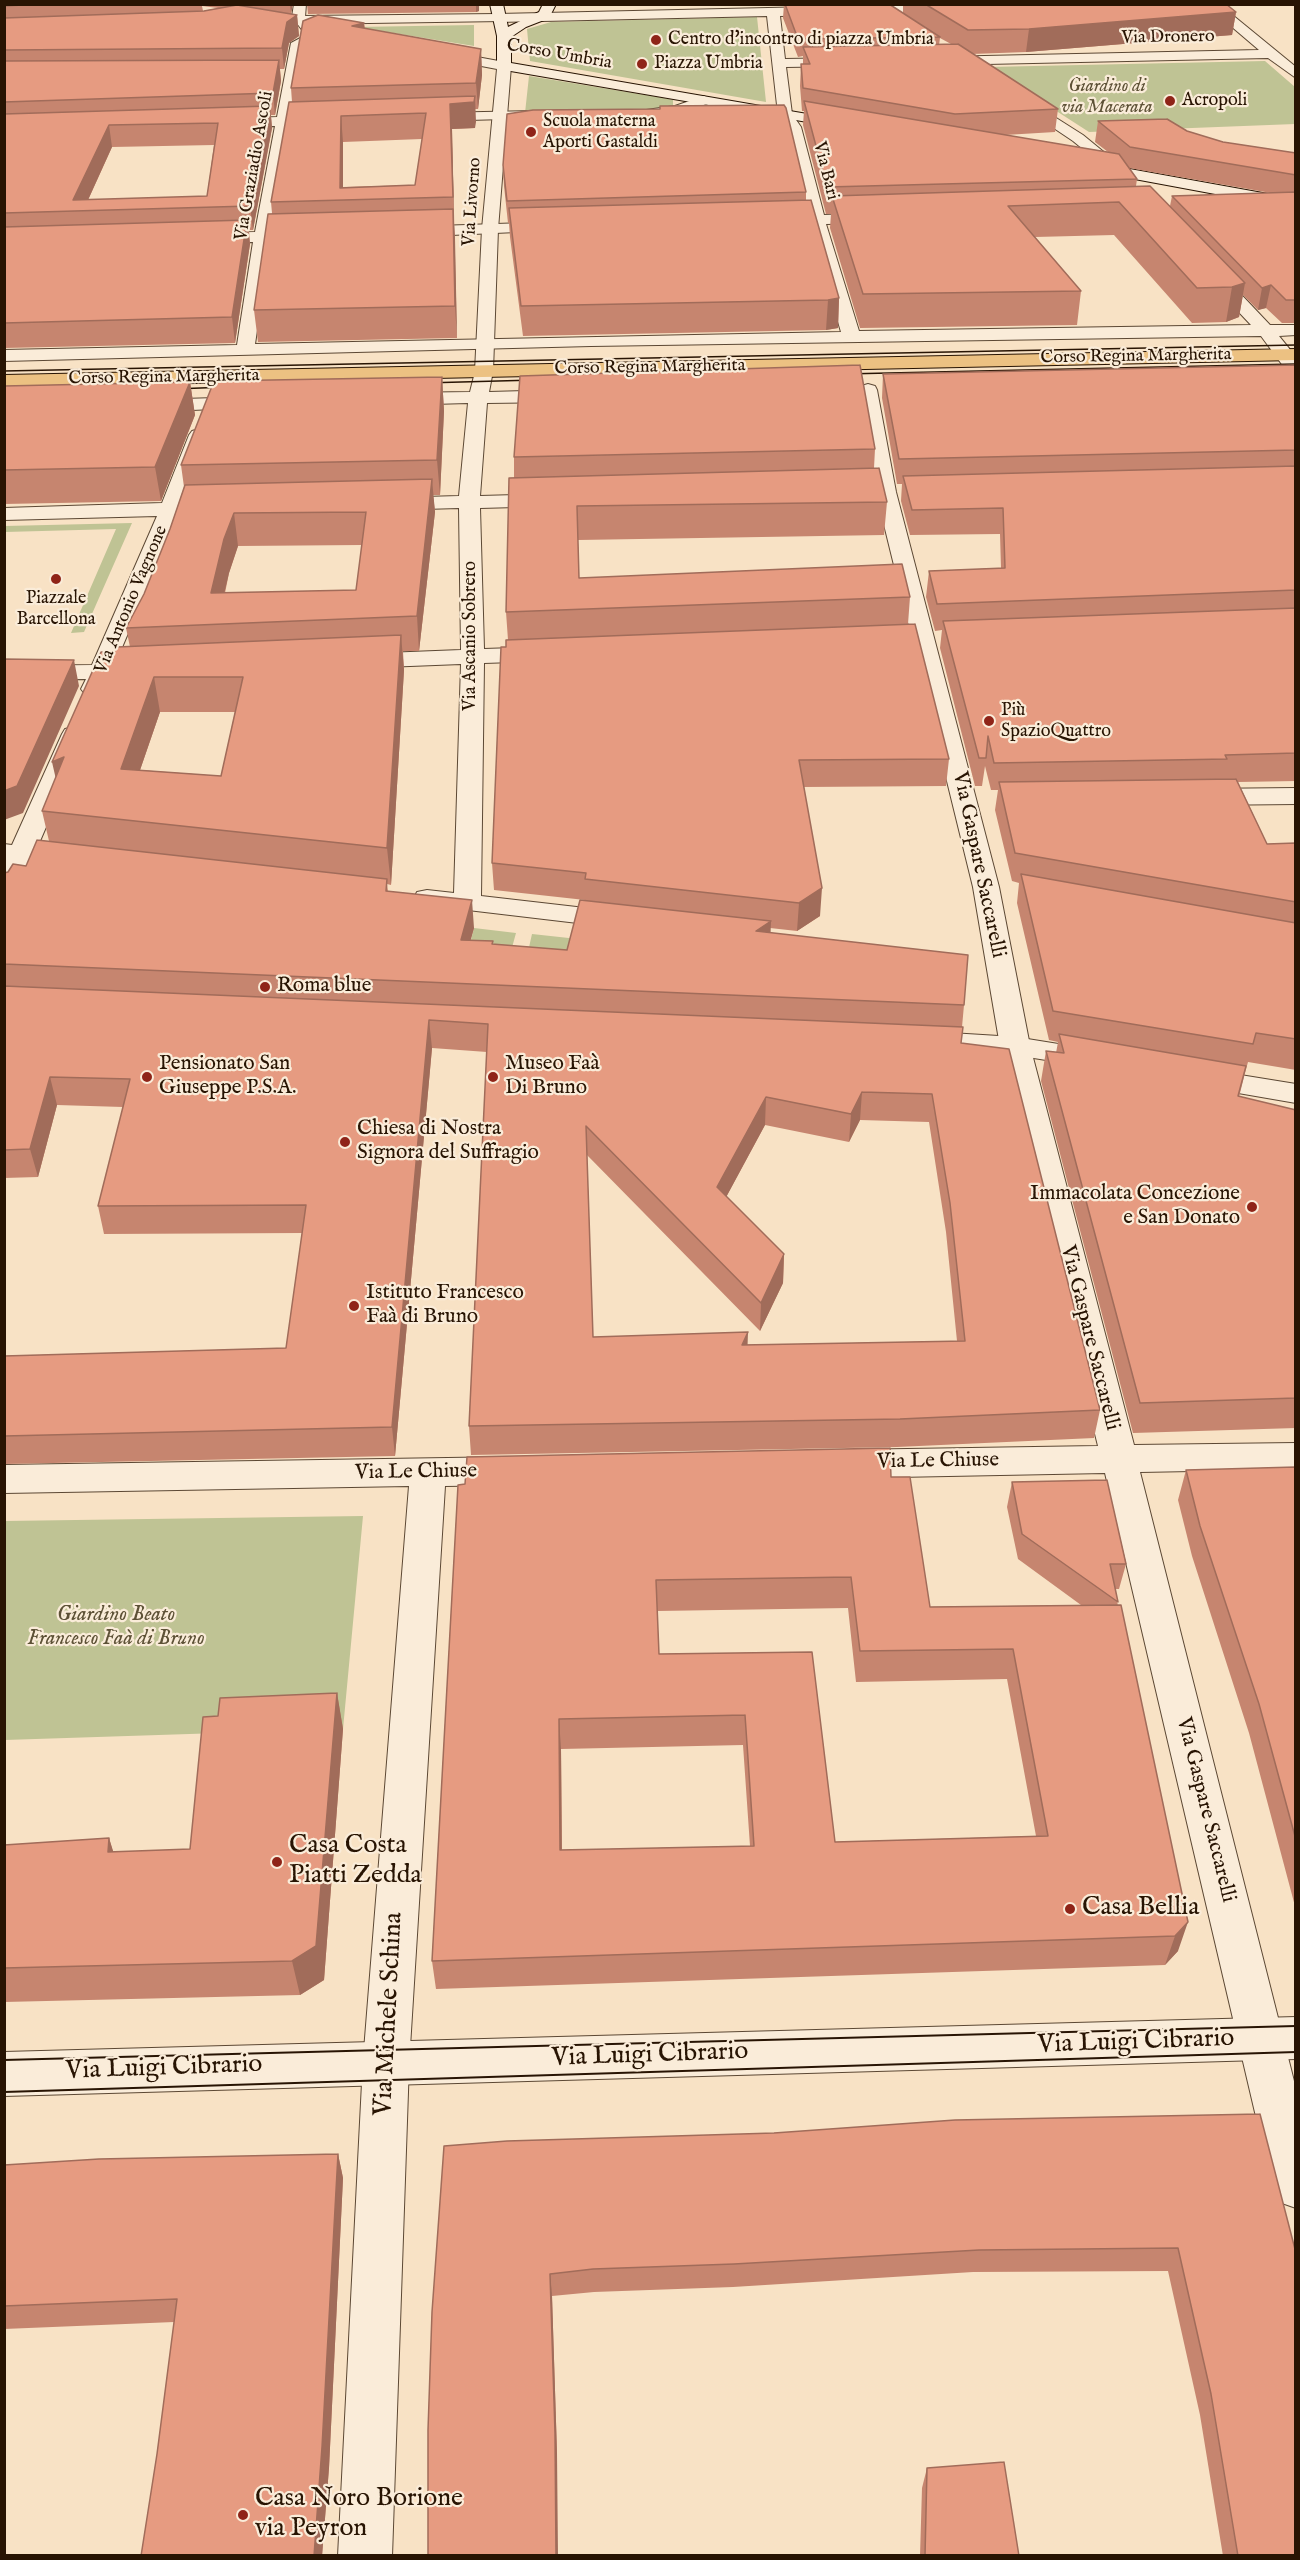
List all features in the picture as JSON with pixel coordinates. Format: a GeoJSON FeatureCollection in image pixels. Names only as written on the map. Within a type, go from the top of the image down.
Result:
{"type":"FeatureCollection","features":[{"type":"Feature","properties":{"kind":"main road","name":"Corso Regina Margherita"},"geometry":{"type":"LineString","coordinates":[[4,381],[1290,354]]}},
{"type":"Feature","properties":{"kind":"street"},"geometry":{"type":"LineString","coordinates":[[300,4],[298,17],[305,26],[332,35]]}},
{"type":"Feature","properties":{"kind":"street","name":"Via Livorno"},"geometry":{"type":"LineString","coordinates":[[484,371],[490,229],[499,115],[505,81],[504,36],[496,4]]}},
{"type":"Feature","properties":{"kind":"street"},"geometry":{"type":"LineString","coordinates":[[504,36],[521,24],[548,12],[550,4]]}},
{"type":"Feature","properties":{"kind":"street"},"geometry":{"type":"LineString","coordinates":[[1211,4],[1296,74]]}},
{"type":"Feature","properties":{"kind":"street"},"geometry":{"type":"LineString","coordinates":[[287,27],[498,18],[961,8]]}},
{"type":"Feature","properties":{"kind":"street"},"geometry":{"type":"LineString","coordinates":[[882,10],[903,23]]}},
{"type":"Feature","properties":{"kind":"street","name":"Via Bari"},"geometry":{"type":"LineString","coordinates":[[773,13],[785,114],[794,127],[817,220],[852,338]]}},
{"type":"Feature","properties":{"kind":"street","name":"Via Graziadio Ascoli"},"geometry":{"type":"LineString","coordinates":[[245,351],[262,236],[298,43],[314,36],[305,26]]}},
{"type":"Feature","properties":{"kind":"street","name":"Via Dronero"},"geometry":{"type":"LineString","coordinates":[[1223,37],[1247,35]]}},
{"type":"Feature","properties":{"kind":"street","name":"Via Dronero"},"geometry":{"type":"LineString","coordinates":[[1066,58],[1068,54],[1081,49],[1165,42]]}},
{"type":"Feature","properties":{"kind":"street"},"geometry":{"type":"LineString","coordinates":[[943,48],[982,74]]}},
{"type":"Feature","properties":{"kind":"street","name":"Corso Umbria"},"geometry":{"type":"LineString","coordinates":[[421,51],[865,128]]}},
{"type":"Feature","properties":{"kind":"street","name":"Via Dronero"},"geometry":{"type":"LineString","coordinates":[[929,61],[1270,54]]}},
{"type":"Feature","properties":{"kind":"street"},"geometry":{"type":"LineString","coordinates":[[779,63],[860,62]]}},
{"type":"Feature","properties":{"kind":"street"},"geometry":{"type":"LineString","coordinates":[[274,75],[291,75]]}},
{"type":"Feature","properties":{"kind":"street"},"geometry":{"type":"LineString","coordinates":[[1011,93],[1078,138],[1122,172],[1138,196]]}},
{"type":"Feature","properties":{"kind":"street"},"geometry":{"type":"LineString","coordinates":[[634,115],[676,110],[704,100]]}},
{"type":"Feature","properties":{"kind":"street"},"geometry":{"type":"LineString","coordinates":[[417,117],[546,115]]}},
{"type":"Feature","properties":{"kind":"street"},"geometry":{"type":"LineString","coordinates":[[216,123],[339,120]]}},
{"type":"Feature","properties":{"kind":"street"},"geometry":{"type":"LineString","coordinates":[[1054,139],[1078,138]]}},
{"type":"Feature","properties":{"kind":"street"},"geometry":{"type":"LineString","coordinates":[[1081,165],[1296,205]]}},
{"type":"Feature","properties":{"kind":"street"},"geometry":{"type":"LineString","coordinates":[[1232,209],[1296,205]]}},
{"type":"Feature","properties":{"kind":"street"},"geometry":{"type":"LineString","coordinates":[[752,222],[886,218]]}},
{"type":"Feature","properties":{"kind":"street"},"geometry":{"type":"LineString","coordinates":[[389,232],[574,227]]}},
{"type":"Feature","properties":{"kind":"street"},"geometry":{"type":"LineString","coordinates":[[192,238],[320,234]]}},
{"type":"Feature","properties":{"kind":"street"},"geometry":{"type":"LineString","coordinates":[[1204,266],[1290,354],[1292,378]]}},
{"type":"Feature","properties":{"kind":"street","name":"Corso Regina Margherita"},"geometry":{"type":"LineString","coordinates":[[4,356],[486,344],[1296,330]]}},
{"type":"Feature","properties":{"kind":"street","name":"Via Ascanio Sobrero"},"geometry":{"type":"LineString","coordinates":[[467,902],[473,657],[469,502],[478,397],[484,371]]}},
{"type":"Feature","properties":{"kind":"street"},"geometry":{"type":"LineString","coordinates":[[845,390],[892,390]]}},
{"type":"Feature","properties":{"kind":"street","name":"Via Gaspare Saccarelli"},"geometry":{"type":"LineString","coordinates":[[868,390],[898,491],[937,640],[998,889],[1000,964],[1015,1046],[1119,1458],[1278,2039],[1296,2185]]}},
{"type":"Feature","properties":{"kind":"street","name":"Corso Regina Margherita"},"geometry":{"type":"LineString","coordinates":[[376,400],[585,395]]}},
{"type":"Feature","properties":{"kind":"street","name":"Corso Regina Margherita"},"geometry":{"type":"LineString","coordinates":[[130,406],[265,403]]}},
{"type":"Feature","properties":{"kind":"street","name":"Via Antonio Vagnone"},"geometry":{"type":"LineString","coordinates":[[4,892],[12,853],[100,673],[170,510],[211,404]]}},
{"type":"Feature","properties":{"kind":"street"},"geometry":{"type":"LineString","coordinates":[[862,492],[898,491]]}},
{"type":"Feature","properties":{"kind":"street"},"geometry":{"type":"LineString","coordinates":[[364,505],[574,499]]}},
{"type":"Feature","properties":{"kind":"street"},"geometry":{"type":"LineString","coordinates":[[4,514],[246,508]]}},
{"type":"Feature","properties":{"kind":"street"},"geometry":{"type":"LineString","coordinates":[[900,641],[937,640]]}},
{"type":"Feature","properties":{"kind":"street"},"geometry":{"type":"LineString","coordinates":[[341,662],[561,654]]}},
{"type":"Feature","properties":{"kind":"street"},"geometry":{"type":"LineString","coordinates":[[4,673],[100,673],[163,670]]}},
{"type":"Feature","properties":{"kind":"street"},"geometry":{"type":"LineString","coordinates":[[1178,798],[1296,796]]}},
{"type":"Feature","properties":{"kind":"street"},"geometry":{"type":"LineString","coordinates":[[12,853],[103,863]]}},
{"type":"Feature","properties":{"kind":"street"},"geometry":{"type":"LineString","coordinates":[[397,895],[646,923]]}},
{"type":"Feature","properties":{"kind":"street"},"geometry":{"type":"LineString","coordinates":[[971,961],[1000,964]]}},
{"type":"Feature","properties":{"kind":"street"},"geometry":{"type":"LineString","coordinates":[[894,1039],[1015,1046],[1125,1064]]}},
{"type":"Feature","properties":{"kind":"street"},"geometry":{"type":"LineString","coordinates":[[1170,1072],[1296,1094]]}},
{"type":"Feature","properties":{"kind":"street","name":"Via Le Chiuse"},"geometry":{"type":"LineString","coordinates":[[812,1465],[1296,1456]]}},
{"type":"Feature","properties":{"kind":"street","name":"Via Le Chiuse"},"geometry":{"type":"LineString","coordinates":[[4,1479],[541,1471]]}},
{"type":"Feature","properties":{"kind":"street","name":"Via Michele Schina"},"geometry":{"type":"LineString","coordinates":[[365,2556],[386,2063],[428,1473]]}},
{"type":"Feature","properties":{"kind":"street","name":"Via Luigi Cibrario"},"geometry":{"type":"LineString","coordinates":[[4,2074],[1278,2039]]}},
{"type":"Feature","properties":{"kind":"green space","name":"Piazza Umbria"},"geometry":{"type":"Polygon","coordinates":[[[757,17],[766,102],[530,61],[527,29],[551,22],[757,17]]]}},
{"type":"Feature","properties":{"kind":"green space"},"geometry":{"type":"Polygon","coordinates":[[[474,25],[474,46],[356,27],[474,25]]]}},
{"type":"Feature","properties":{"kind":"green space","name":"Giardino di via Macerata"},"geometry":{"type":"Polygon","coordinates":[[[1265,61],[1295,87],[1295,124],[1089,132],[988,67],[1265,61]]]}},
{"type":"Feature","properties":{"kind":"green space"},"geometry":{"type":"Polygon","coordinates":[[[529,76],[664,98],[673,100],[673,106],[653,112],[525,113],[529,76]]]}},
{"type":"Feature","properties":{"kind":"green space"},"geometry":{"type":"Polygon","coordinates":[[[132,523],[84,632],[71,633],[116,529],[5,532],[5,526],[132,523]]]}},
{"type":"Feature","properties":{"kind":"green space"},"geometry":{"type":"Polygon","coordinates":[[[474,928],[516,933],[505,973],[463,971],[474,928]]]}},
{"type":"Feature","properties":{"kind":"green space"},"geometry":{"type":"Polygon","coordinates":[[[532,934],[578,939],[568,977],[523,974],[532,934]]]}},
{"type":"Feature","properties":{"kind":"green space","name":"Giardino Beato Francesco Faà di Bruno"},"geometry":{"type":"Polygon","coordinates":[[[363,1516],[343,1729],[5,1740],[4,1521],[363,1516]]]}},
{"type":"Feature","properties":{"kind":"building"},"geometry":{"type":"Polygon","coordinates":[[[4,4],[43,4],[4,6],[4,4]]]}},
{"type":"Feature","properties":{"kind":"building"},"geometry":{"type":"Polygon","coordinates":[[[785,4],[889,4],[940,37],[798,39],[785,4]]]}},
{"type":"Feature","properties":{"kind":"building"},"geometry":{"type":"Polygon","coordinates":[[[925,4],[1226,4],[1236,12],[1029,29],[968,30],[925,4]]]}},
{"type":"Feature","properties":{"kind":"building"},"geometry":{"type":"Polygon","coordinates":[[[237,5],[297,15],[287,22],[282,48],[4,50],[4,18],[204,11],[237,5]]]}},
{"type":"Feature","properties":{"kind":"building"},"geometry":{"type":"Polygon","coordinates":[[[318,15],[364,23],[352,26],[481,49],[476,83],[291,88],[303,21],[318,15]]]}},
{"type":"Feature","properties":{"kind":"building"},"geometry":{"type":"Polygon","coordinates":[[[958,44],[1058,109],[955,114],[803,88],[801,64],[810,64],[803,47],[958,44]]]}},
{"type":"Feature","properties":{"kind":"building"},"geometry":{"type":"Polygon","coordinates":[[[279,60],[273,93],[4,102],[4,61],[279,60]]]}},
{"type":"Feature","properties":{"kind":"building"},"geometry":{"type":"Polygon","coordinates":[[[475,96],[474,102],[450,104],[453,197],[271,202],[289,102],[475,96]],[[426,113],[341,116],[340,188],[415,185],[426,113]]]}},
{"type":"Feature","properties":{"kind":"building"},"geometry":{"type":"Polygon","coordinates":[[[804,101],[1119,154],[1137,179],[827,187],[804,101]]]}},
{"type":"Feature","properties":{"kind":"building"},"geometry":{"type":"Polygon","coordinates":[[[784,105],[806,192],[507,201],[503,165],[507,114],[533,110],[784,105]]]}},
{"type":"Feature","properties":{"kind":"building"},"geometry":{"type":"Polygon","coordinates":[[[270,106],[250,206],[4,213],[4,114],[270,106]],[[218,123],[109,125],[73,200],[207,196],[218,123]]]}},
{"type":"Feature","properties":{"kind":"building"},"geometry":{"type":"Polygon","coordinates":[[[1167,119],[1187,131],[1223,142],[1296,153],[1296,175],[1130,147],[1098,121],[1167,119]]]}},
{"type":"Feature","properties":{"kind":"building"},"geometry":{"type":"Polygon","coordinates":[[[1150,186],[1245,283],[1232,287],[1197,288],[1119,202],[1008,206],[1081,291],[863,294],[832,196],[1150,186]]]}},
{"type":"Feature","properties":{"kind":"building"},"geometry":{"type":"Polygon","coordinates":[[[1296,192],[1296,300],[1286,300],[1271,285],[1262,288],[1172,196],[1296,192]]]}},
{"type":"Feature","properties":{"kind":"building"},"geometry":{"type":"Polygon","coordinates":[[[811,200],[839,298],[521,306],[509,208],[811,200]]]}},
{"type":"Feature","properties":{"kind":"building"},"geometry":{"type":"Polygon","coordinates":[[[453,209],[455,306],[254,310],[268,214],[453,209]]]}},
{"type":"Feature","properties":{"kind":"building"},"geometry":{"type":"Polygon","coordinates":[[[247,220],[232,317],[4,323],[4,227],[247,220]]]}},
{"type":"Feature","properties":{"kind":"building"},"geometry":{"type":"Polygon","coordinates":[[[860,365],[875,449],[514,457],[520,376],[860,365]]]}},
{"type":"Feature","properties":{"kind":"building"},"geometry":{"type":"Polygon","coordinates":[[[1296,365],[1296,450],[899,459],[883,374],[1296,365]]]}},
{"type":"Feature","properties":{"kind":"building"},"geometry":{"type":"Polygon","coordinates":[[[442,377],[437,460],[181,465],[214,381],[442,377]]]}},
{"type":"Feature","properties":{"kind":"building"},"geometry":{"type":"Polygon","coordinates":[[[190,382],[155,467],[4,470],[4,386],[190,382]]]}},
{"type":"Feature","properties":{"kind":"building"},"geometry":{"type":"Polygon","coordinates":[[[1296,466],[1296,590],[937,604],[929,571],[1005,568],[1003,508],[912,510],[903,476],[1296,466]]]}},
{"type":"Feature","properties":{"kind":"building"},"geometry":{"type":"Polygon","coordinates":[[[879,468],[887,502],[577,506],[579,578],[902,564],[910,597],[506,612],[509,478],[879,468]]]}},
{"type":"Feature","properties":{"kind":"building"},"geometry":{"type":"Polygon","coordinates":[[[432,479],[417,616],[126,628],[144,594],[185,485],[432,479]],[[366,512],[234,513],[224,539],[211,593],[356,590],[366,512]]]}},
{"type":"Feature","properties":{"kind":"building"},"geometry":{"type":"Polygon","coordinates":[[[1296,608],[1296,753],[1225,755],[1227,759],[994,763],[988,736],[986,758],[979,758],[943,621],[1296,608]]]}},
{"type":"Feature","properties":{"kind":"building"},"geometry":{"type":"Polygon","coordinates":[[[915,624],[949,759],[799,760],[822,888],[799,903],[585,879],[586,873],[492,863],[501,647],[506,647],[506,640],[915,624]]]}},
{"type":"Feature","properties":{"kind":"building"},"geometry":{"type":"Polygon","coordinates":[[[401,635],[387,848],[42,811],[64,757],[52,762],[101,652],[114,652],[117,647],[401,635]],[[154,677],[121,769],[221,776],[243,677],[154,677]]]}},
{"type":"Feature","properties":{"kind":"building"},"geometry":{"type":"Polygon","coordinates":[[[4,659],[74,660],[17,786],[4,791],[4,659]]]}},
{"type":"Feature","properties":{"kind":"building"},"geometry":{"type":"Polygon","coordinates":[[[1236,779],[1267,844],[1296,843],[1296,902],[1015,853],[999,782],[1236,779]]]}},
{"type":"Feature","properties":{"kind":"building"},"geometry":{"type":"Polygon","coordinates":[[[37,840],[387,879],[386,891],[472,900],[461,940],[493,941],[492,944],[567,950],[580,900],[771,921],[756,931],[968,955],[964,1005],[4,964],[4,873],[8,872],[13,864],[26,866],[37,840]]]}},
{"type":"Feature","properties":{"kind":"building"},"geometry":{"type":"Polygon","coordinates":[[[1021,874],[1296,923],[1296,1039],[1256,1033],[1253,1044],[1053,1011],[1021,874]]]}},
{"type":"Feature","properties":{"kind":"building"},"geometry":{"type":"Polygon","coordinates":[[[4,986],[963,1027],[961,1043],[1009,1049],[1100,1410],[900,1419],[469,1426],[488,1024],[429,1020],[392,1427],[4,1436],[4,1356],[286,1348],[306,1205],[98,1206],[130,1079],[50,1077],[30,1149],[4,1150],[4,986]],[[862,1092],[851,1114],[766,1097],[717,1187],[784,1254],[761,1303],[586,1126],[593,1337],[748,1332],[742,1345],[965,1341],[950,1203],[932,1094],[862,1092]]]}},
{"type":"Feature","properties":{"kind":"building"},"geometry":{"type":"Polygon","coordinates":[[[1059,1034],[1246,1066],[1238,1096],[1296,1110],[1296,1398],[1140,1403],[1046,1051],[1064,1053],[1059,1034]]]}},
{"type":"Feature","properties":{"kind":"building"},"geometry":{"type":"Polygon","coordinates":[[[890,1448],[891,1477],[910,1477],[930,1607],[1121,1605],[1188,1922],[1175,1936],[432,1961],[458,1485],[465,1484],[467,1457],[890,1448]],[[851,1577],[656,1580],[659,1654],[812,1652],[835,1842],[1048,1836],[1013,1649],[860,1651],[851,1577]],[[745,1715],[559,1719],[560,1850],[754,1846],[745,1715]]]}},
{"type":"Feature","properties":{"kind":"building"},"geometry":{"type":"Polygon","coordinates":[[[1296,1467],[1296,1840],[1259,1704],[1200,1526],[1186,1470],[1296,1467]]]}},
{"type":"Feature","properties":{"kind":"building"},"geometry":{"type":"Polygon","coordinates":[[[1107,1480],[1126,1564],[1110,1564],[1118,1602],[1022,1534],[1012,1482],[1107,1480]]]}},
{"type":"Feature","properties":{"kind":"building","name":"Casa Costa Piatti Zedda"},"geometry":{"type":"Polygon","coordinates":[[[337,1693],[316,1946],[292,1961],[4,1968],[4,1845],[109,1838],[108,1852],[190,1849],[203,1717],[218,1716],[220,1698],[337,1693]]]}},
{"type":"Feature","properties":{"kind":"building"},"geometry":{"type":"Polygon","coordinates":[[[1260,2114],[1296,2253],[1296,2556],[1238,2556],[1211,2394],[1178,2248],[979,2250],[734,2264],[593,2269],[550,2274],[556,2556],[428,2556],[428,2430],[432,2312],[444,2146],[507,2141],[774,2133],[955,2120],[1260,2114]]]}},
{"type":"Feature","properties":{"kind":"building"},"geometry":{"type":"Polygon","coordinates":[[[338,2154],[314,2556],[141,2556],[177,2299],[4,2306],[4,2165],[99,2159],[338,2154]]]}},
{"type":"Feature","properties":{"kind":"building"},"geometry":{"type":"Polygon","coordinates":[[[1004,2462],[1019,2556],[925,2556],[927,2468],[1004,2462]]]}},
{"type":"Feature","properties":{"kind":"tram line"},"geometry":{"type":"LineString","coordinates":[[4,371],[1296,345]]}},
{"type":"Feature","properties":{"kind":"tram line"},"geometry":{"type":"LineString","coordinates":[[844,374],[1296,364]]}},
{"type":"Feature","properties":{"kind":"tram line"},"geometry":{"type":"LineString","coordinates":[[424,383],[535,380]]}},
{"type":"Feature","properties":{"kind":"tram line"},"geometry":{"type":"LineString","coordinates":[[175,389],[226,387]]}},
{"type":"Feature","properties":{"kind":"tram line"},"geometry":{"type":"LineString","coordinates":[[4,2060],[1296,2026]]}},
{"type":"Feature","properties":{"kind":"tram line"},"geometry":{"type":"LineString","coordinates":[[4,2092],[1296,2052]]}},
{"type":"Feature","properties":{"kind":"place","name":"Centro d'incontro di piazza Umbria"},"geometry":{"type":"Point","coordinates":[656,40]}},
{"type":"Feature","properties":{"kind":"place","name":"Piazza Umbria"},"geometry":{"type":"Point","coordinates":[642,64]}},
{"type":"Feature","properties":{"kind":"place","name":"Acropoli"},"geometry":{"type":"Point","coordinates":[1170,101]}},
{"type":"Feature","properties":{"kind":"place","name":"Scuola materna Aporti Gastaldi"},"geometry":{"type":"Point","coordinates":[531,132]}},
{"type":"Feature","properties":{"kind":"place","name":"Piazzale Barcellona"},"geometry":{"type":"Point","coordinates":[56,579]}},
{"type":"Feature","properties":{"kind":"place","name":"Più SpazioQuattro"},"geometry":{"type":"Point","coordinates":[989,721]}},
{"type":"Feature","properties":{"kind":"place","name":"Roma blue"},"geometry":{"type":"Point","coordinates":[265,987]}},
{"type":"Feature","properties":{"kind":"place","name":"Pensionato San Giuseppe P.S.A."},"geometry":{"type":"Point","coordinates":[147,1077]}},
{"type":"Feature","properties":{"kind":"place","name":"Museo Faà Di Bruno"},"geometry":{"type":"Point","coordinates":[493,1077]}},
{"type":"Feature","properties":{"kind":"place","name":"Chiesa di Nostra Signora del Suffragio"},"geometry":{"type":"Point","coordinates":[345,1142]}},
{"type":"Feature","properties":{"kind":"place","name":"Immacolata Concezione e San Donato"},"geometry":{"type":"Point","coordinates":[1252,1207]}},
{"type":"Feature","properties":{"kind":"place","name":"Istituto Francesco Faà di Bruno"},"geometry":{"type":"Point","coordinates":[354,1306]}},
{"type":"Feature","properties":{"kind":"place","name":"Casa Costa Piatti Zedda"},"geometry":{"type":"Point","coordinates":[277,1862]}},
{"type":"Feature","properties":{"kind":"place","name":"Casa Bellia"},"geometry":{"type":"Point","coordinates":[1070,1909]}},
{"type":"Feature","properties":{"kind":"place","name":"Casa Noro Borione via Peyron"},"geometry":{"type":"Point","coordinates":[243,2515]}}]}
